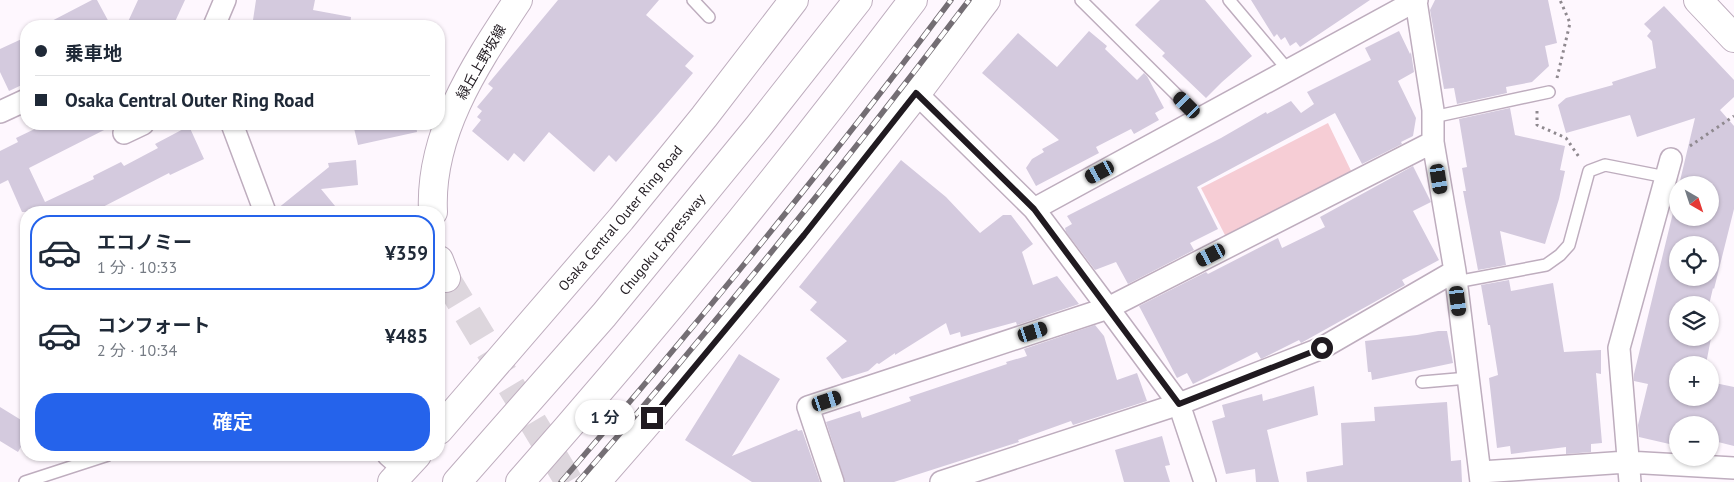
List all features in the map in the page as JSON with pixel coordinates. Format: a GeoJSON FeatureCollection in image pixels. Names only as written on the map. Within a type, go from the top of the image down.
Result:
{"type":"FeatureCollection","features":[{"type":"Feature","properties":{"kind":"main road","name":"緑丘上野坂線"},"geometry":{"type":"LineString","coordinates":[[433,206],[432,191],[443,136],[471,74],[518,0]]}},
{"type":"Feature","properties":{"kind":"main road","name":"Osaka Central Outer Ring Road"},"geometry":{"type":"LineString","coordinates":[[445,423],[621,219],[704,117],[794,0]]}},
{"type":"Feature","properties":{"kind":"main road","name":"Chugoku Expressway"},"geometry":{"type":"LineString","coordinates":[[457,482],[604,315],[752,134],[858,0]]}},
{"type":"Feature","properties":{"kind":"main road"},"geometry":{"type":"LineString","coordinates":[[520,482],[680,295],[805,140],[913,0]]}},
{"type":"Feature","properties":{"kind":"main road"},"geometry":{"type":"LineString","coordinates":[[596,482],[746,305],[916,93],[986,0]]}},
{"type":"Feature","properties":{"kind":"main road"},"geometry":{"type":"LineString","coordinates":[[1698,0],[1733,35]]}},
{"type":"Feature","properties":{"kind":"street"},"geometry":{"type":"LineString","coordinates":[[217,20],[225,0]]}},
{"type":"Feature","properties":{"kind":"street"},"geometry":{"type":"LineString","coordinates":[[1034,209],[1406,3],[1434,117],[1433,142],[1455,277],[1481,477],[1734,468]]}},
{"type":"Feature","properties":{"kind":"street"},"geometry":{"type":"LineString","coordinates":[[916,93],[1034,209],[1108,308],[1179,404],[1205,482]]}},
{"type":"Feature","properties":{"kind":"street"},"geometry":{"type":"LineString","coordinates":[[0,112],[20,103]]}},
{"type":"Feature","properties":{"kind":"street"},"geometry":{"type":"LineString","coordinates":[[124,133],[130,130]]}},
{"type":"Feature","properties":{"kind":"street"},"geometry":{"type":"LineString","coordinates":[[234,130],[262,206]]}},
{"type":"Feature","properties":{"kind":"street"},"geometry":{"type":"LineString","coordinates":[[833,482],[808,407],[1108,308],[1433,142]]}},
{"type":"Feature","properties":{"kind":"street"},"geometry":{"type":"LineString","coordinates":[[1629,472],[1619,348],[1668,168]]}},
{"type":"Feature","properties":{"kind":"street"},"geometry":{"type":"LineString","coordinates":[[941,482],[1179,404],[1322,348],[1455,277]]}},
{"type":"Feature","properties":{"kind":"lane"},"geometry":{"type":"LineString","coordinates":[[692,0],[709,17]]}},
{"type":"Feature","properties":{"kind":"lane"},"geometry":{"type":"LineString","coordinates":[[1081,0],[1200,118]]}},
{"type":"Feature","properties":{"kind":"lane"},"geometry":{"type":"LineString","coordinates":[[1229,0],[1288,70]]}},
{"type":"Feature","properties":{"kind":"lane"},"geometry":{"type":"LineString","coordinates":[[1434,117],[1549,92]]}},
{"type":"Feature","properties":{"kind":"lane"},"geometry":{"type":"LineString","coordinates":[[1455,277],[1546,265],[1560,255],[1569,245],[1589,171],[1605,165],[1668,168]]}},
{"type":"Feature","properties":{"kind":"lane"},"geometry":{"type":"LineString","coordinates":[[1422,382],[1468,378]]}},
{"type":"Feature","properties":{"kind":"lane"},"geometry":{"type":"LineString","coordinates":[[24,482],[89,461]]}},
{"type":"Feature","properties":{"kind":"path"},"geometry":{"type":"LineString","coordinates":[[1668,168],[1734,116]]}},
{"type":"Feature","properties":{"kind":"shaded area"},"geometry":{"type":"Polygon","coordinates":[[[1328,123],[1354,177],[1227,239],[1201,188],[1328,123]]]}},
{"type":"Feature","properties":{"kind":"building"},"geometry":{"type":"Polygon","coordinates":[[[92,0],[97,0],[108,20],[54,20],[92,0]]]}},
{"type":"Feature","properties":{"kind":"building"},"geometry":{"type":"Polygon","coordinates":[[[138,0],[185,0],[176,20],[129,20],[138,0]]]}},
{"type":"Feature","properties":{"kind":"building"},"geometry":{"type":"Polygon","coordinates":[[[256,0],[315,0],[313,10],[351,17],[351,20],[253,20],[256,0]]]}},
{"type":"Feature","properties":{"kind":"building"},"geometry":{"type":"Polygon","coordinates":[[[558,0],[659,0],[646,15],[694,56],[685,66],[693,73],[658,114],[616,162],[609,155],[594,172],[549,132],[524,162],[514,153],[508,161],[472,131],[481,120],[477,117],[482,111],[477,107],[493,88],[488,84],[558,0]]]}},
{"type":"Feature","properties":{"kind":"building"},"geometry":{"type":"Polygon","coordinates":[[[1160,0],[1205,0],[1252,56],[1206,98],[1162,56],[1165,53],[1135,25],[1160,0]]]}},
{"type":"Feature","properties":{"kind":"building"},"geometry":{"type":"Polygon","coordinates":[[[1251,0],[1370,0],[1300,47],[1296,42],[1290,46],[1285,37],[1281,40],[1277,34],[1274,37],[1251,0]]]}},
{"type":"Feature","properties":{"kind":"building"},"geometry":{"type":"Polygon","coordinates":[[[1435,0],[1548,0],[1557,43],[1545,46],[1549,66],[1532,82],[1506,87],[1507,93],[1457,104],[1454,88],[1444,89],[1430,10],[1435,0]]]}},
{"type":"Feature","properties":{"kind":"building"},"geometry":{"type":"Polygon","coordinates":[[[1664,6],[1734,80],[1734,97],[1720,110],[1734,126],[1734,209],[1719,269],[1719,236],[1669,236],[1669,286],[1715,286],[1711,296],[1669,296],[1669,346],[1709,346],[1708,356],[1669,356],[1669,406],[1719,406],[1719,384],[1734,387],[1734,446],[1719,442],[1719,416],[1669,416],[1669,444],[1639,437],[1638,425],[1648,384],[1634,381],[1634,374],[1670,226],[1719,226],[1719,176],[1681,176],[1695,118],[1637,137],[1630,115],[1566,133],[1558,105],[1566,98],[1613,85],[1612,82],[1656,68],[1652,41],[1647,36],[1651,31],[1644,24],[1664,6]]]}},
{"type":"Feature","properties":{"kind":"building"},"geometry":{"type":"Polygon","coordinates":[[[1089,31],[1107,46],[1105,49],[1137,80],[1144,73],[1147,76],[1164,108],[1155,113],[1159,120],[1134,134],[1131,129],[1096,147],[1099,153],[1036,186],[1026,168],[1032,159],[1044,152],[1042,149],[1059,140],[982,73],[1018,33],[1057,67],[1089,31]]]}},
{"type":"Feature","properties":{"kind":"building"},"geometry":{"type":"Polygon","coordinates":[[[1399,31],[1410,54],[1411,52],[1414,72],[1398,81],[1416,118],[1413,136],[1401,142],[1402,144],[1362,164],[1335,113],[1197,187],[1218,229],[1190,243],[1194,250],[1128,284],[1116,262],[1095,270],[1066,232],[1065,228],[1072,224],[1067,216],[1221,138],[1266,112],[1267,114],[1291,101],[1301,113],[1314,104],[1307,92],[1371,60],[1365,48],[1399,31]]]}},
{"type":"Feature","properties":{"kind":"building"},"geometry":{"type":"Polygon","coordinates":[[[20,40],[20,86],[9,91],[0,72],[0,49],[20,40]]]}},
{"type":"Feature","properties":{"kind":"building"},"geometry":{"type":"Polygon","coordinates":[[[1510,108],[1515,135],[1565,146],[1560,170],[1565,171],[1559,199],[1545,244],[1500,231],[1506,265],[1478,270],[1463,191],[1466,191],[1462,168],[1467,167],[1459,119],[1510,108]]]}},
{"type":"Feature","properties":{"kind":"building"},"geometry":{"type":"Polygon","coordinates":[[[33,130],[104,130],[29,168],[45,202],[94,179],[93,176],[121,162],[124,166],[158,148],[155,144],[181,130],[191,130],[204,159],[170,175],[169,173],[105,206],[20,207],[8,180],[0,184],[0,151],[18,142],[16,138],[33,130]]]}},
{"type":"Feature","properties":{"kind":"building"},"geometry":{"type":"Polygon","coordinates":[[[354,130],[417,130],[417,132],[358,145],[354,130]]]}},
{"type":"Feature","properties":{"kind":"building"},"geometry":{"type":"Polygon","coordinates":[[[356,160],[358,185],[321,189],[335,206],[281,206],[329,167],[328,163],[356,160]]]}},
{"type":"Feature","properties":{"kind":"building"},"geometry":{"type":"Polygon","coordinates":[[[901,160],[946,197],[980,233],[1003,215],[1011,215],[1033,244],[1022,252],[1033,285],[1057,276],[1079,304],[1017,325],[1016,322],[961,337],[960,332],[950,335],[946,323],[895,355],[895,353],[879,364],[877,363],[868,371],[842,379],[826,358],[847,341],[810,310],[817,302],[799,287],[901,160]]]}},
{"type":"Feature","properties":{"kind":"building"},"geometry":{"type":"Polygon","coordinates":[[[1413,166],[1431,202],[1413,211],[1439,260],[1402,280],[1405,285],[1301,343],[1299,340],[1261,359],[1257,352],[1193,384],[1187,373],[1177,378],[1139,306],[1206,272],[1208,274],[1278,238],[1282,248],[1325,227],[1320,217],[1413,166]]]}},
{"type":"Feature","properties":{"kind":"building"},"geometry":{"type":"Polygon","coordinates":[[[1509,280],[1511,291],[1553,283],[1564,352],[1601,350],[1601,374],[1596,373],[1602,443],[1591,444],[1591,452],[1566,454],[1566,447],[1511,454],[1510,446],[1497,448],[1489,378],[1498,375],[1481,285],[1509,280]]]}},
{"type":"Feature","properties":{"kind":"building"},"geometry":{"type":"Polygon","coordinates":[[[1095,325],[1104,336],[1117,380],[1137,373],[1147,401],[1073,425],[1071,421],[1018,440],[1019,442],[894,482],[845,482],[826,422],[860,411],[862,418],[911,401],[909,397],[1027,356],[1024,349],[1095,325]]]}},
{"type":"Feature","properties":{"kind":"building"},"geometry":{"type":"Polygon","coordinates":[[[1447,331],[1453,363],[1372,380],[1371,372],[1368,372],[1365,341],[1447,331]]]}},
{"type":"Feature","properties":{"kind":"building"},"geometry":{"type":"Polygon","coordinates":[[[739,354],[780,379],[732,456],[797,429],[798,431],[802,430],[820,482],[752,482],[685,440],[739,354]]]}},
{"type":"Feature","properties":{"kind":"building"},"geometry":{"type":"Polygon","coordinates":[[[1314,386],[1318,415],[1267,430],[1279,482],[1256,482],[1255,469],[1226,474],[1212,421],[1225,417],[1222,405],[1262,394],[1263,401],[1314,386]]]}},
{"type":"Feature","properties":{"kind":"building"},"geometry":{"type":"Polygon","coordinates":[[[1447,402],[1451,461],[1461,460],[1462,482],[1307,482],[1306,472],[1343,465],[1341,423],[1375,421],[1374,407],[1447,402]]]}},
{"type":"Feature","properties":{"kind":"building"},"geometry":{"type":"Polygon","coordinates":[[[0,407],[20,419],[20,448],[18,452],[0,441],[0,407]]]}},
{"type":"Feature","properties":{"kind":"building"},"geometry":{"type":"Polygon","coordinates":[[[1162,436],[1170,465],[1165,466],[1170,482],[1124,482],[1115,450],[1162,436]]]}},
{"type":"Feature","properties":{"kind":"tunnel"},"geometry":{"type":"LineString","coordinates":[[446,278],[569,482]]}},
{"type":"Feature","properties":{"kind":"railway"},"geometry":{"type":"LineString","coordinates":[[561,482],[760,245],[951,0]]}},
{"type":"Feature","properties":{"kind":"railway"},"geometry":{"type":"LineString","coordinates":[[578,482],[778,244],[969,0]]}},
{"type":"Feature","properties":{"kind":"route"},"geometry":{"type":"LineString","coordinates":[[652,418],[804,235],[916,93],[1034,209],[1179,404],[1322,348]]}}]}
